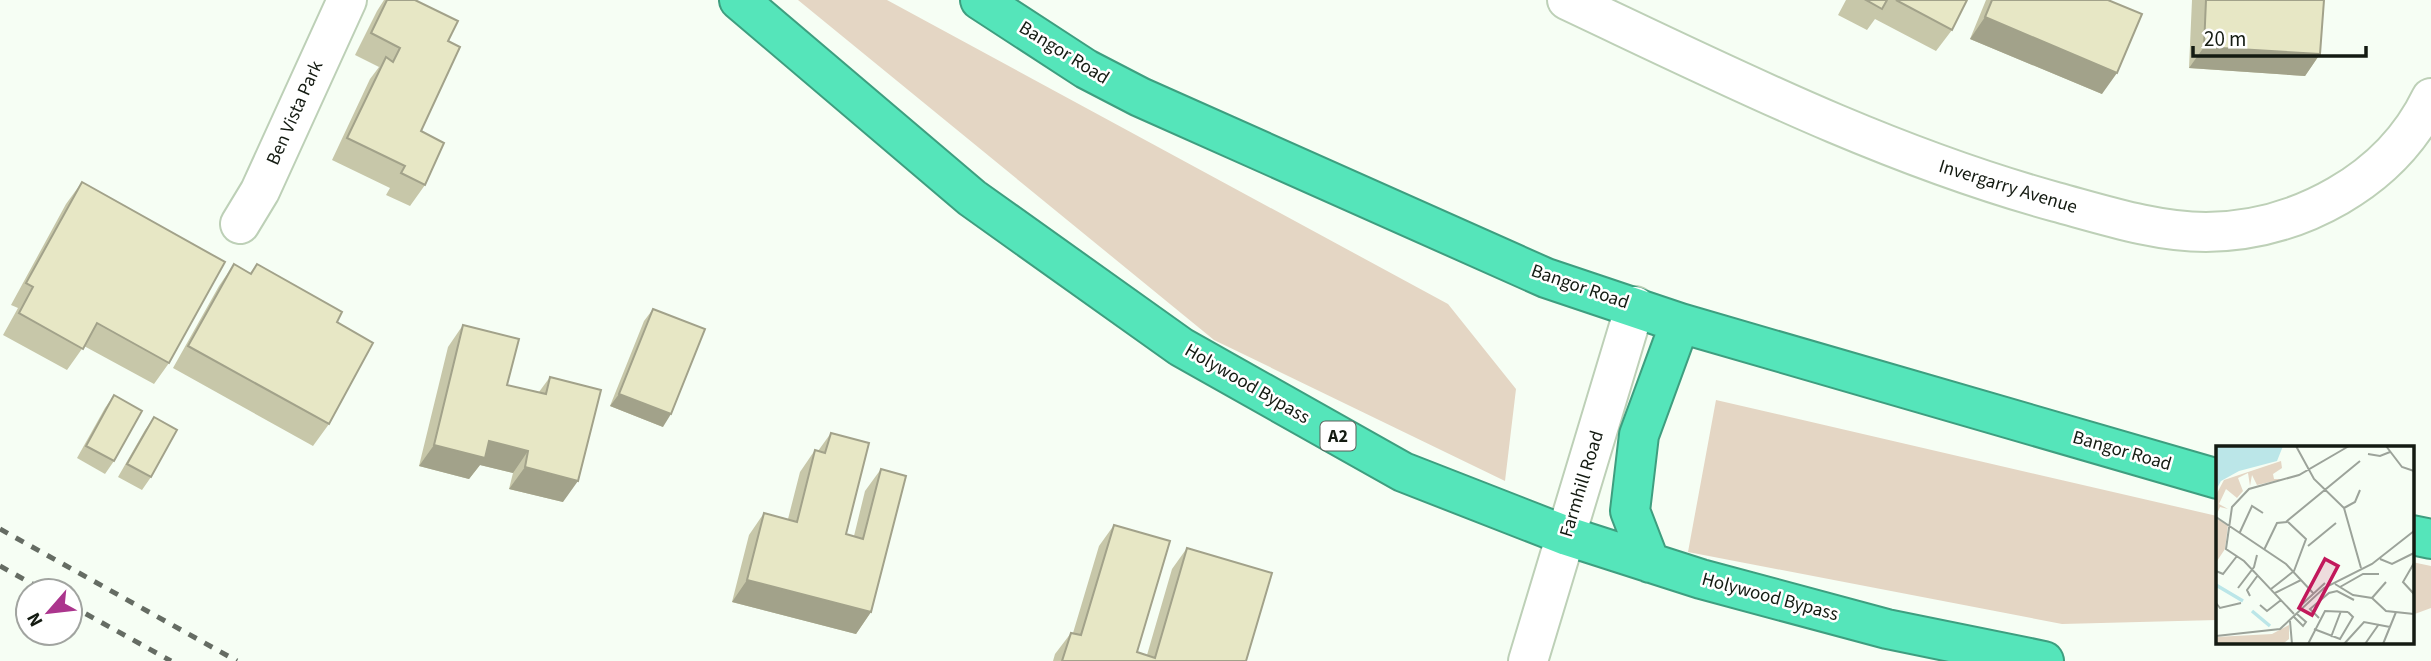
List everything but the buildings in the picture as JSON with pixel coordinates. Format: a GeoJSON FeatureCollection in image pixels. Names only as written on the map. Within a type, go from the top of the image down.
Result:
{"type":"FeatureCollection","features":[{"type":"Feature","properties":{"kind":"highway","name":"Holywood Bypass"},"geometry":{"type":"LineString","coordinates":[[739,0],[972,198],[1181,347],[1403,472],[1566,536],[1650,563],[1887,629],[2044,661]]}},
{"type":"Feature","properties":{"kind":"highway","name":"Bangor Road"},"geometry":{"type":"LineString","coordinates":[[980,0],[1086,69],[1140,97],[1546,278],[1679,323],[2216,479]]}},
{"type":"Feature","properties":{"kind":"highway"},"geometry":{"type":"LineString","coordinates":[[1650,563],[1630,511],[1637,448],[1639,435],[1679,323]]}},
{"type":"Feature","properties":{"kind":"street","name":"Ben Vista Park"},"geometry":{"type":"LineString","coordinates":[[240,224],[260,191],[348,0]]}},
{"type":"Feature","properties":{"kind":"street","name":"Invergarry Avenue"},"geometry":{"type":"LineString","coordinates":[[1567,0],[1840,128],[1921,160],[2016,191],[2163,228],[2205,232],[2248,229],[2289,219],[2328,202],[2364,179],[2396,151],[2421,117],[2431,98]]}},
{"type":"Feature","properties":{"kind":"street","name":"Farmhill Road"},"geometry":{"type":"LineString","coordinates":[[1528,661],[1635,306]]}},
{"type":"Feature","properties":{"kind":"shaded area"},"geometry":{"type":"Polygon","coordinates":[[[798,0],[887,0],[1448,304],[1516,389],[1505,481],[1214,340],[798,0]]]}},
{"type":"Feature","properties":{"kind":"shaded area"},"geometry":{"type":"Polygon","coordinates":[[[1716,400],[2216,516],[2216,620],[2062,624],[1688,552],[1716,400]]]}},
{"type":"Feature","properties":{"kind":"shaded area"},"geometry":{"type":"Polygon","coordinates":[[[2414,562],[2431,566],[2431,608],[2414,614],[2414,562]]]}},
{"type":"Feature","properties":{"kind":"railway"},"geometry":{"type":"LineString","coordinates":[[0,529],[237,661]]}},
{"type":"Feature","properties":{"kind":"railway"},"geometry":{"type":"LineString","coordinates":[[0,566],[20,577]]}},
{"type":"Feature","properties":{"kind":"railway"},"geometry":{"type":"LineString","coordinates":[[84,613],[171,661]]}}]}
